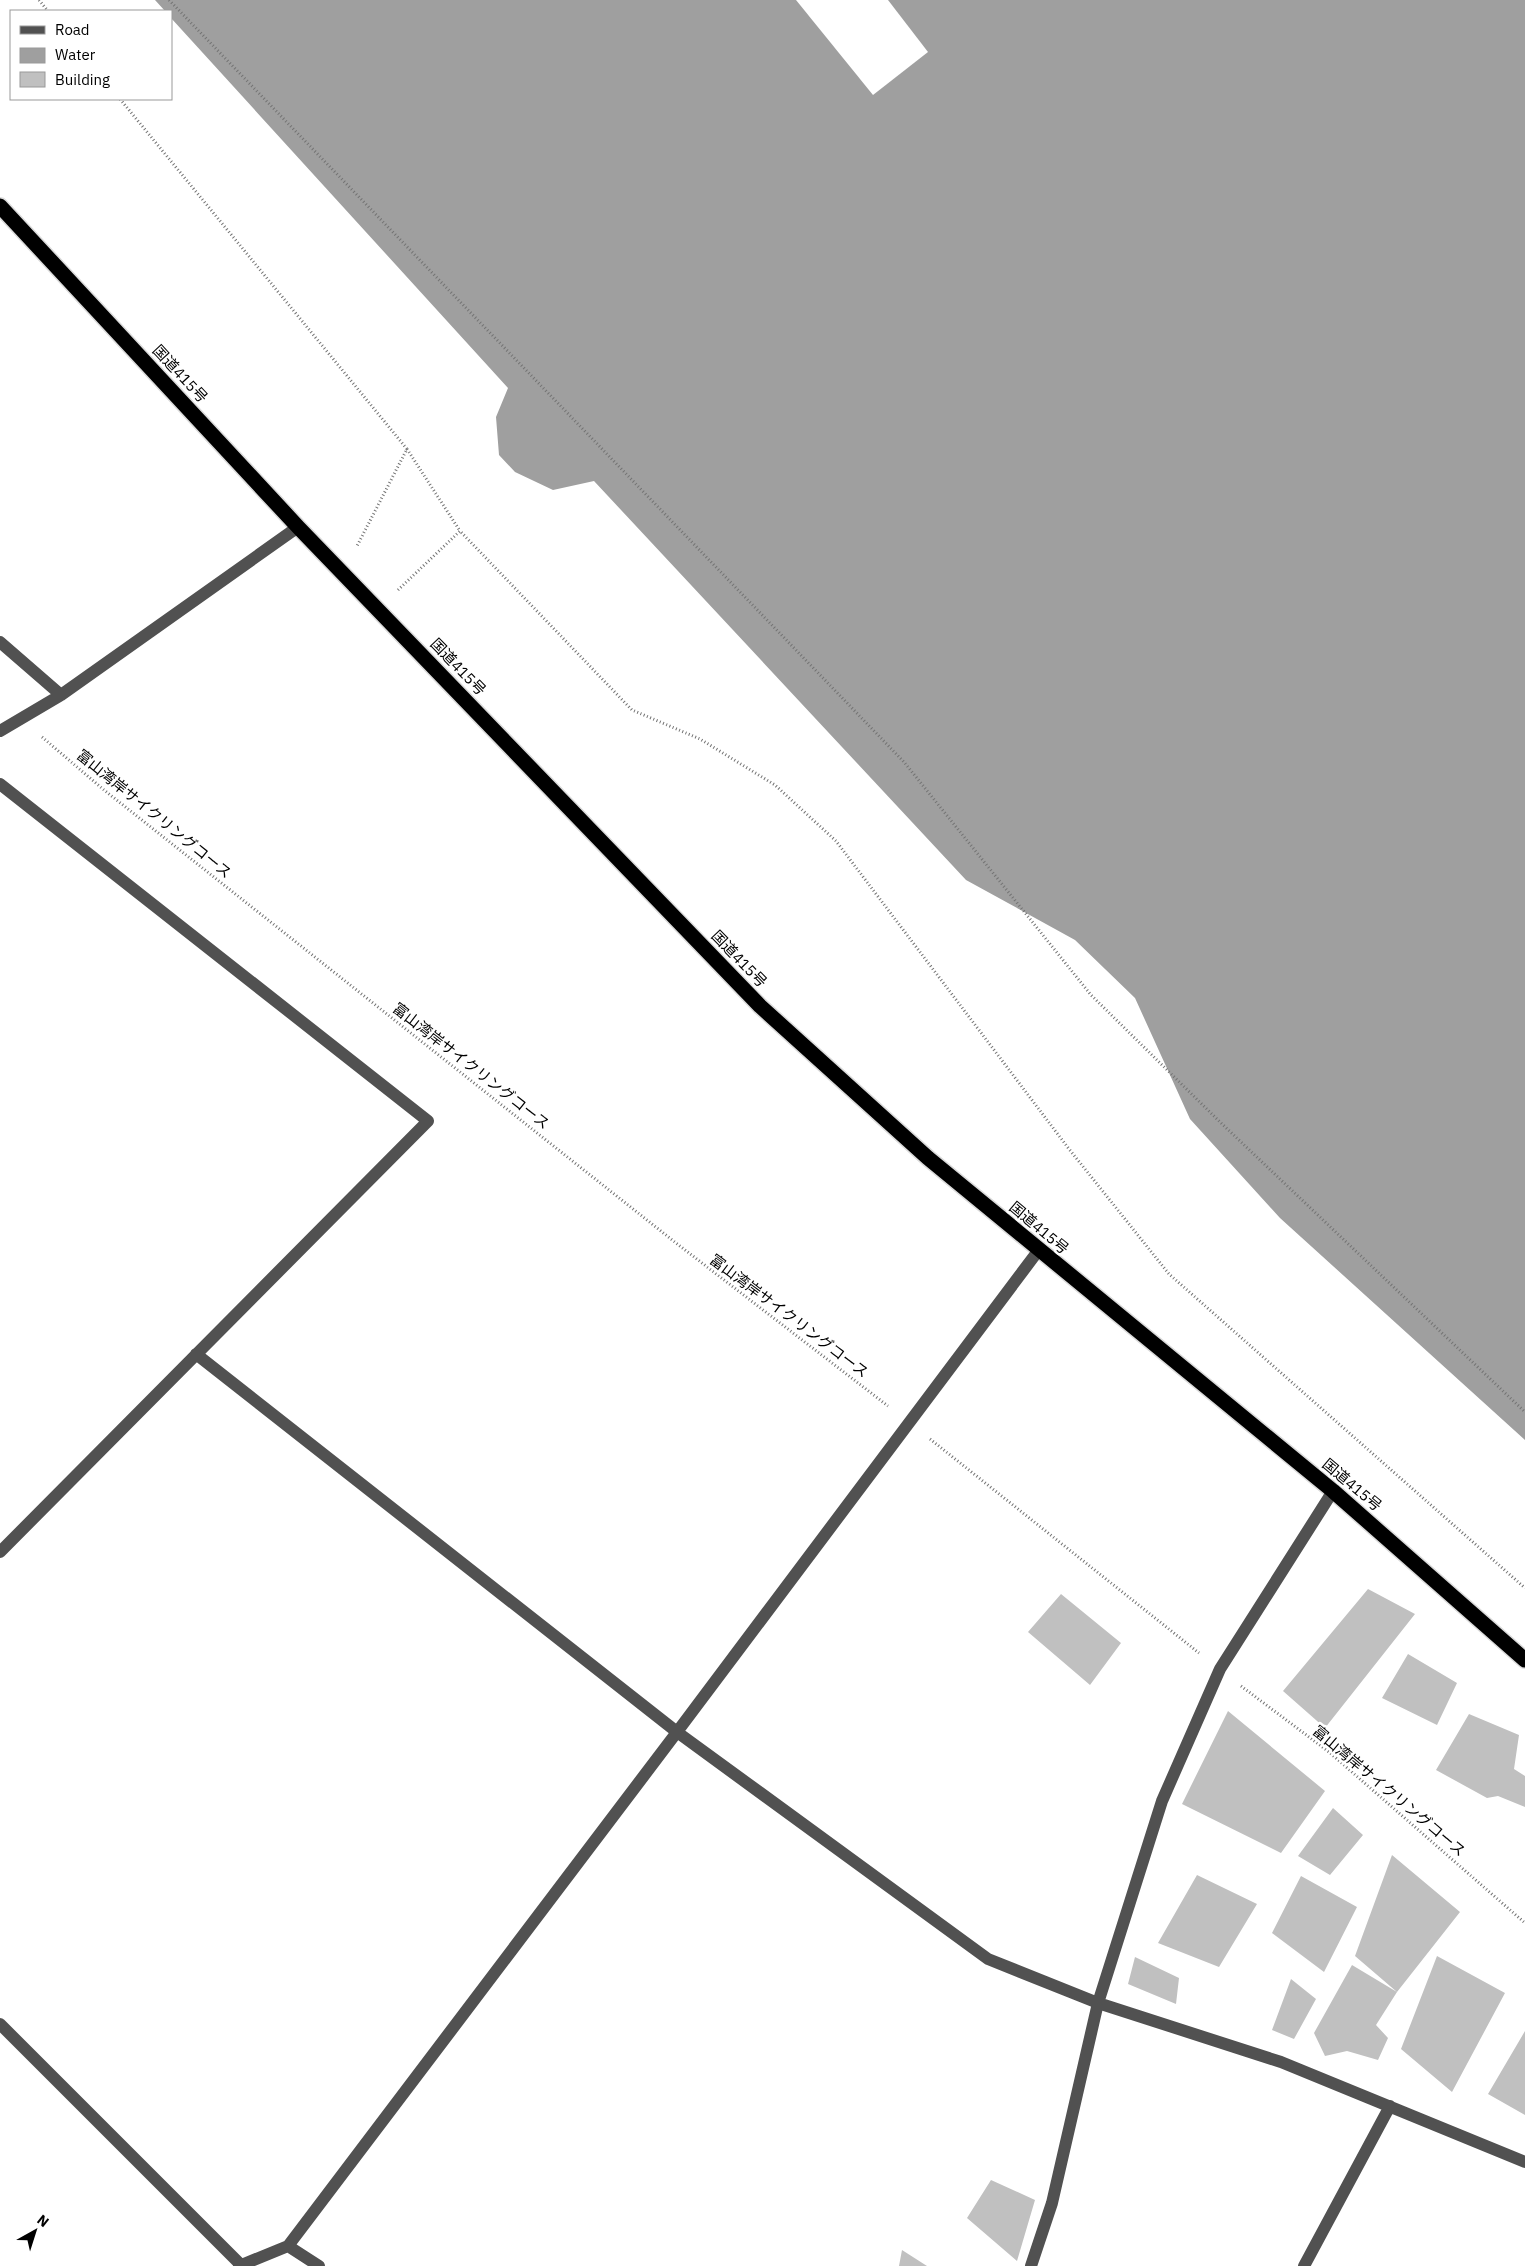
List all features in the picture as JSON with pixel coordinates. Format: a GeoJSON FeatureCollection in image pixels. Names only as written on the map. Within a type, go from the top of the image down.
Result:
{"type":"FeatureCollection","features":[{"type":"Feature","properties":{"kind":"highway","name":"国道415号"},"geometry":{"type":"LineString","coordinates":[[0,206],[298,527],[760,1006],[928,1158],[1038,1251],[1333,1491],[1525,1660]]}},
{"type":"Feature","properties":{"kind":"street"},"geometry":{"type":"LineString","coordinates":[[0,731],[61,695],[298,527]]}},
{"type":"Feature","properties":{"kind":"street"},"geometry":{"type":"LineString","coordinates":[[0,642],[61,695]]}},
{"type":"Feature","properties":{"kind":"street"},"geometry":{"type":"LineString","coordinates":[[0,784],[428,1120],[0,1552]]}},
{"type":"Feature","properties":{"kind":"street"},"geometry":{"type":"LineString","coordinates":[[0,2024],[240,2265],[288,2246],[678,1732],[1038,1251]]}},
{"type":"Feature","properties":{"kind":"street"},"geometry":{"type":"LineString","coordinates":[[196,1354],[678,1732],[988,1959],[1098,2003],[1281,2062],[1525,2162]]}},
{"type":"Feature","properties":{"kind":"street"},"geometry":{"type":"LineString","coordinates":[[1030,2266],[1052,2203],[1098,2003],[1162,1800],[1220,1669],[1333,1491]]}},
{"type":"Feature","properties":{"kind":"street"},"geometry":{"type":"LineString","coordinates":[[1304,2266],[1390,2106]]}},
{"type":"Feature","properties":{"kind":"street"},"geometry":{"type":"LineString","coordinates":[[288,2246],[318,2266]]}},
{"type":"Feature","properties":{"kind":"path"},"geometry":{"type":"LineString","coordinates":[[39,0],[47,10]]}},
{"type":"Feature","properties":{"kind":"path"},"geometry":{"type":"LineString","coordinates":[[169,0],[904,762],[1091,994],[1227,1129],[1525,1412]]}},
{"type":"Feature","properties":{"kind":"path"},"geometry":{"type":"LineString","coordinates":[[121,100],[407,449],[460,531],[632,710],[700,739],[775,785],[836,840],[1069,1149],[1169,1274],[1525,1588]]}},
{"type":"Feature","properties":{"kind":"path"},"geometry":{"type":"LineString","coordinates":[[343,574],[407,449]]}},
{"type":"Feature","properties":{"kind":"path"},"geometry":{"type":"LineString","coordinates":[[378,610],[460,531]]}},
{"type":"Feature","properties":{"kind":"path","name":"富山湾岸サイクリングコース"},"geometry":{"type":"LineString","coordinates":[[44,739],[104,790],[676,1243],[888,1406]]}},
{"type":"Feature","properties":{"kind":"path"},"geometry":{"type":"LineString","coordinates":[[929,1438],[1205,1657]]}},
{"type":"Feature","properties":{"kind":"path","name":"富山湾岸サイクリングコース"},"geometry":{"type":"LineString","coordinates":[[1235,1682],[1329,1752],[1525,1923]]}},
{"type":"Feature","properties":{"kind":"water"},"geometry":{"type":"Polygon","coordinates":[[[155,0],[1525,0],[1525,1440],[1280,1218],[1190,1119],[1135,998],[1075,940],[966,880],[594,481],[553,490],[515,472],[499,455],[496,417],[508,388],[172,19],[172,10],[164,10],[155,0]]]}},
{"type":"Feature","properties":{"kind":"pier"},"geometry":{"type":"Polygon","coordinates":[[[796,0],[888,0],[928,52],[873,95],[796,0]]]}},
{"type":"Feature","properties":{"kind":"building"},"geometry":{"type":"Polygon","coordinates":[[[1368,1589],[1415,1614],[1325,1728],[1283,1691],[1368,1589]]]}},
{"type":"Feature","properties":{"kind":"building"},"geometry":{"type":"Polygon","coordinates":[[[1061,1594],[1121,1643],[1090,1685],[1028,1632],[1061,1594]]]}},
{"type":"Feature","properties":{"kind":"building"},"geometry":{"type":"Polygon","coordinates":[[[1408,1654],[1457,1683],[1437,1725],[1382,1698],[1408,1654]]]}},
{"type":"Feature","properties":{"kind":"building"},"geometry":{"type":"Polygon","coordinates":[[[1228,1711],[1325,1791],[1281,1853],[1182,1804],[1228,1711]]]}},
{"type":"Feature","properties":{"kind":"building"},"geometry":{"type":"Polygon","coordinates":[[[1469,1714],[1519,1735],[1514,1769],[1525,1776],[1525,1807],[1498,1796],[1487,1798],[1436,1770],[1469,1714]]]}},
{"type":"Feature","properties":{"kind":"building"},"geometry":{"type":"Polygon","coordinates":[[[1333,1808],[1363,1835],[1330,1875],[1298,1856],[1333,1808]]]}},
{"type":"Feature","properties":{"kind":"building"},"geometry":{"type":"Polygon","coordinates":[[[1392,1855],[1460,1912],[1397,1992],[1355,1956],[1392,1855]]]}},
{"type":"Feature","properties":{"kind":"building"},"geometry":{"type":"Polygon","coordinates":[[[1197,1875],[1257,1904],[1219,1967],[1158,1943],[1197,1875]]]}},
{"type":"Feature","properties":{"kind":"building"},"geometry":{"type":"Polygon","coordinates":[[[1301,1876],[1357,1907],[1324,1972],[1272,1933],[1301,1876]]]}},
{"type":"Feature","properties":{"kind":"building"},"geometry":{"type":"Polygon","coordinates":[[[1437,1956],[1505,1993],[1452,2092],[1401,2049],[1437,1956]]]}},
{"type":"Feature","properties":{"kind":"building"},"geometry":{"type":"Polygon","coordinates":[[[1135,1957],[1179,1978],[1176,2004],[1128,1984],[1135,1957]]]}},
{"type":"Feature","properties":{"kind":"building"},"geometry":{"type":"Polygon","coordinates":[[[1352,1965],[1397,1992],[1376,2025],[1388,2038],[1378,2060],[1347,2051],[1325,2056],[1314,2033],[1352,1965]]]}},
{"type":"Feature","properties":{"kind":"building"},"geometry":{"type":"Polygon","coordinates":[[[1291,1979],[1316,1999],[1294,2039],[1272,2030],[1291,1979]]]}},
{"type":"Feature","properties":{"kind":"building"},"geometry":{"type":"Polygon","coordinates":[[[1525,2031],[1525,2115],[1488,2094],[1525,2031]]]}},
{"type":"Feature","properties":{"kind":"building"},"geometry":{"type":"Polygon","coordinates":[[[991,2180],[1035,2200],[1017,2261],[967,2218],[991,2180]]]}},
{"type":"Feature","properties":{"kind":"building"},"geometry":{"type":"Polygon","coordinates":[[[902,2250],[927,2266],[899,2266],[902,2250]]]}}]}
